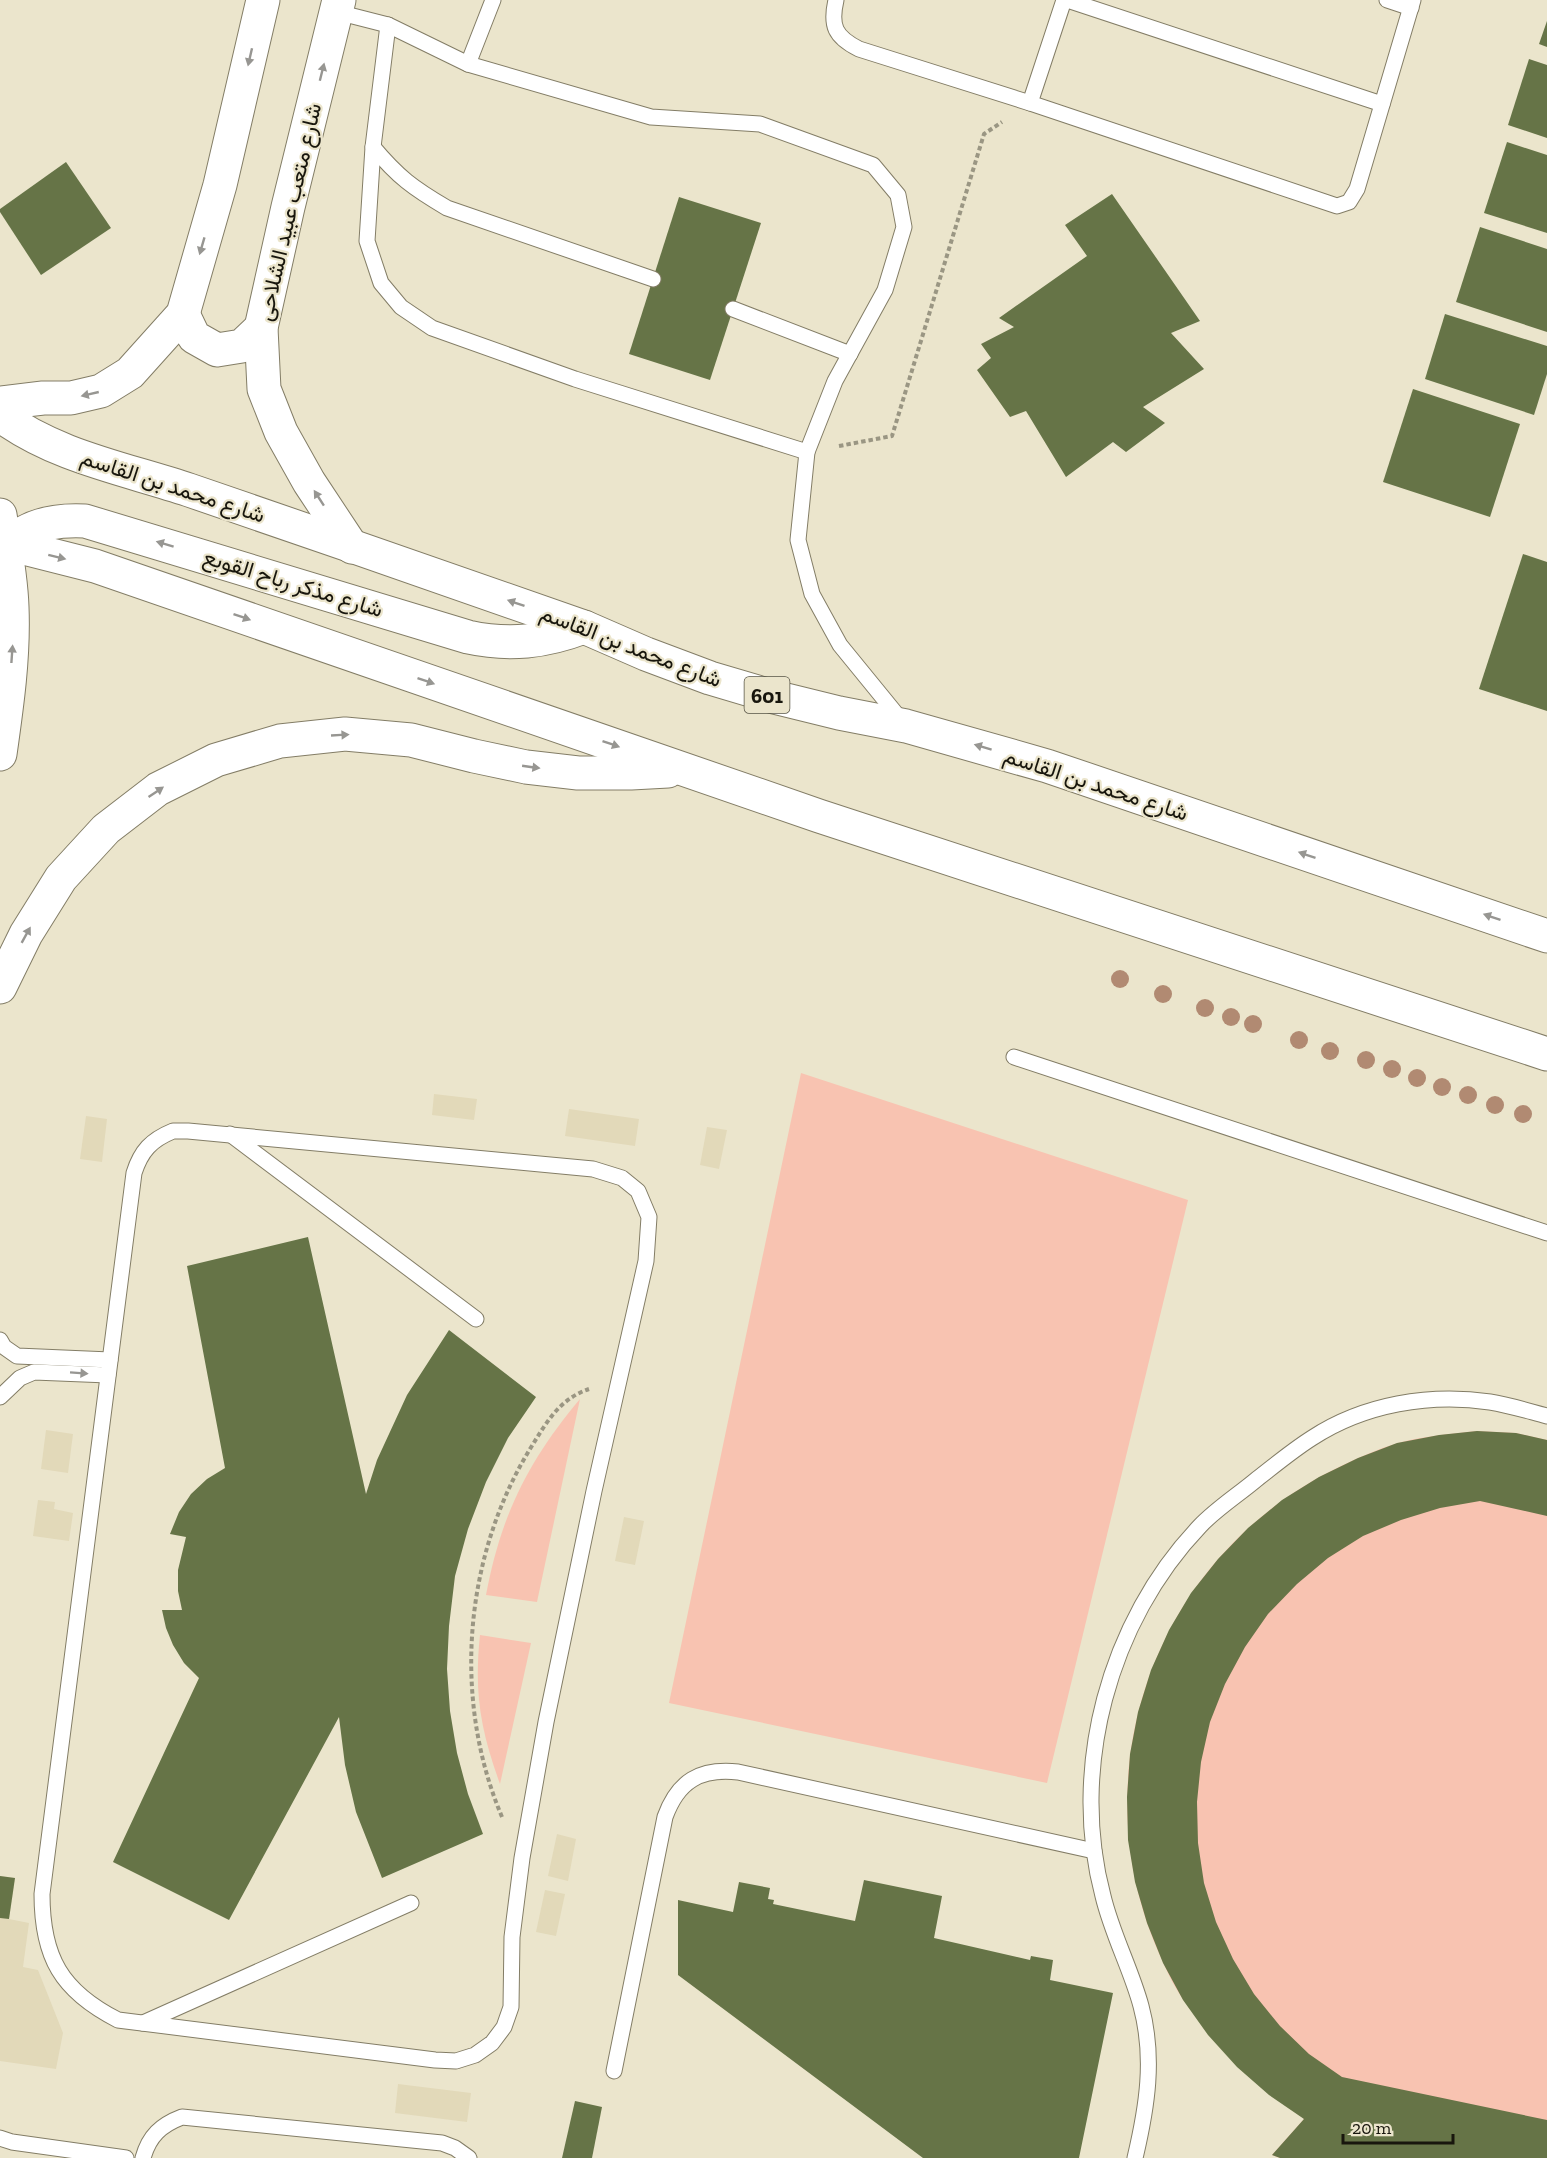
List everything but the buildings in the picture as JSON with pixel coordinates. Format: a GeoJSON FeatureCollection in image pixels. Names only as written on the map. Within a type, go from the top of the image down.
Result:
{"type":"FeatureCollection","features":[{"type":"Feature","properties":{"kind":"main road"},"geometry":{"type":"LineString","coordinates":[[0,403],[44,398],[71,398],[101,391],[130,373],[183,314],[220,185],[263,0]]}},
{"type":"Feature","properties":{"kind":"main road","name":"شارع متعب عبيد الشلاحى"},"geometry":{"type":"LineString","coordinates":[[338,6],[288,207],[261,328],[264,389],[281,432],[309,482],[352,547]]}},
{"type":"Feature","properties":{"kind":"main road"},"geometry":{"type":"LineString","coordinates":[[183,314],[194,337],[217,350],[242,346],[261,328]]}},
{"type":"Feature","properties":{"kind":"main road","name":"شارع محمد بن القاسم"},"geometry":{"type":"LineString","coordinates":[[0,415],[42,441],[73,453],[584,627],[710,678],[796,703],[906,726],[976,745],[1107,786],[1547,936]]}},
{"type":"Feature","properties":{"kind":"main road","name":"شارع مذكر رباح القوبع"},"geometry":{"type":"LineString","coordinates":[[1,537],[66,520],[85,521],[491,642],[539,641],[584,627]]}},
{"type":"Feature","properties":{"kind":"main road"},"geometry":{"type":"LineString","coordinates":[[0,754],[10,683],[12,644],[12,606],[1,537],[95,566],[819,816],[1547,1054]]}},
{"type":"Feature","properties":{"kind":"main road"},"geometry":{"type":"LineString","coordinates":[[0,987],[26,934],[61,878],[106,829],[158,789],[216,760],[280,741],[345,734],[411,740],[526,767],[568,772],[631,773],[684,769]]}},
{"type":"Feature","properties":{"kind":"lane"},"geometry":{"type":"LineString","coordinates":[[468,64],[493,0]]}},
{"type":"Feature","properties":{"kind":"lane"},"geometry":{"type":"LineString","coordinates":[[836,0],[833,15],[835,30],[845,42],[859,50],[1030,103],[1337,206],[1349,202],[1358,189],[1412,4],[1387,0]]}},
{"type":"Feature","properties":{"kind":"lane"},"geometry":{"type":"LineString","coordinates":[[1030,103],[1066,0],[1382,104]]}},
{"type":"Feature","properties":{"kind":"lane"},"geometry":{"type":"LineString","coordinates":[[338,6],[388,25],[468,64],[651,117],[760,124],[873,165],[898,195],[904,227],[885,290],[836,381],[807,452],[798,540],[812,594],[840,645],[906,726]]}},
{"type":"Feature","properties":{"kind":"lane"},"geometry":{"type":"LineString","coordinates":[[388,25],[373,147],[367,241],[381,283],[400,308],[432,328],[574,379],[807,452]]}},
{"type":"Feature","properties":{"kind":"lane"},"geometry":{"type":"LineString","coordinates":[[373,147],[393,172],[416,190],[447,208],[653,279]]}},
{"type":"Feature","properties":{"kind":"lane"},"geometry":{"type":"LineString","coordinates":[[733,309],[850,354]]}},
{"type":"Feature","properties":{"kind":"lane"},"geometry":{"type":"LineString","coordinates":[[1014,1057],[1547,1233]]}},
{"type":"Feature","properties":{"kind":"lane"},"geometry":{"type":"LineString","coordinates":[[173,1131],[230,1134],[593,1168],[622,1178],[638,1191],[649,1217],[646,1262],[594,1491],[548,1711],[522,1858],[512,1937],[511,2007],[504,2027],[492,2043],[475,2055],[456,2061],[118,2020],[95,2008],[75,1991],[54,1962],[47,1946],[42,1920],[42,1894],[134,1173],[138,1158],[147,1146],[173,1131]]}},
{"type":"Feature","properties":{"kind":"lane"},"geometry":{"type":"LineString","coordinates":[[230,1134],[476,1319]]}},
{"type":"Feature","properties":{"kind":"lane"},"geometry":{"type":"LineString","coordinates":[[0,1340],[10,1353],[25,1357],[109,1367]]}},
{"type":"Feature","properties":{"kind":"lane"},"geometry":{"type":"LineString","coordinates":[[25,1357],[26,1374]]}},
{"type":"Feature","properties":{"kind":"lane"},"geometry":{"type":"LineString","coordinates":[[0,1397],[26,1374],[42,1370],[109,1367]]}},
{"type":"Feature","properties":{"kind":"lane"},"geometry":{"type":"LineString","coordinates":[[1135,2158],[1149,2090],[1147,2033],[1141,2005],[1102,1895],[1094,1851],[1091,1807],[1093,1763],[1100,1719],[1111,1676],[1127,1635],[1148,1595],[1172,1559],[1201,1525],[1289,1454],[1314,1436],[1342,1422],[1400,1403],[1431,1399],[1462,1399],[1492,1403],[1547,1416]]}},
{"type":"Feature","properties":{"kind":"lane"},"geometry":{"type":"LineString","coordinates":[[614,2071],[665,1817],[675,1796],[692,1779],[722,1770],[738,1772],[1094,1851]]}},
{"type":"Feature","properties":{"kind":"lane"},"geometry":{"type":"LineString","coordinates":[[143,2023],[411,1903]]}},
{"type":"Feature","properties":{"kind":"lane"},"geometry":{"type":"LineString","coordinates":[[143,2158],[146,2145],[155,2132],[167,2123],[182,2117],[442,2143],[455,2148],[469,2158]]}},
{"type":"Feature","properties":{"kind":"lane"},"geometry":{"type":"LineString","coordinates":[[0,2138],[12,2142],[126,2158]]}},
{"type":"Feature","properties":{"kind":"path"},"geometry":{"type":"LineString","coordinates":[[807,452],[892,436],[984,134],[1030,103]]}},
{"type":"Feature","properties":{"kind":"path"},"geometry":{"type":"LineString","coordinates":[[522,1858],[501,1814],[487,1776],[476,1725],[472,1695],[471,1653],[480,1573],[505,1497],[522,1462],[543,1428],[564,1402],[576,1394],[589,1389],[617,1391]]}},
{"type":"Feature","properties":{"kind":"shaded area"},"geometry":{"type":"Polygon","coordinates":[[[801,1073],[1188,1200],[1047,1783],[669,1703],[801,1073]]]}},
{"type":"Feature","properties":{"kind":"shaded area"},"geometry":{"type":"Polygon","coordinates":[[[434,1094],[477,1099],[474,1120],[432,1115],[434,1094]]]}},
{"type":"Feature","properties":{"kind":"shaded area"},"geometry":{"type":"Polygon","coordinates":[[[569,1109],[639,1119],[635,1146],[565,1136],[569,1109]]]}},
{"type":"Feature","properties":{"kind":"shaded area"},"geometry":{"type":"Polygon","coordinates":[[[86,1116],[107,1119],[102,1162],[80,1159],[86,1116]]]}},
{"type":"Feature","properties":{"kind":"shaded area"},"geometry":{"type":"Polygon","coordinates":[[[707,1127],[727,1130],[719,1169],[700,1165],[707,1127]]]}},
{"type":"Feature","properties":{"kind":"shaded area"},"geometry":{"type":"Polygon","coordinates":[[[580,1399],[537,1602],[486,1595],[500,1539],[519,1490],[545,1445],[580,1399]]]}},
{"type":"Feature","properties":{"kind":"shaded area"},"geometry":{"type":"Polygon","coordinates":[[[46,1430],[73,1434],[68,1473],[41,1469],[46,1430]]]}},
{"type":"Feature","properties":{"kind":"shaded area"},"geometry":{"type":"Polygon","coordinates":[[[1477,1431],[1516,1433],[1547,1440],[1547,2158],[1280,2158],[1272,2155],[1304,2119],[1183,1999],[1163,1962],[1138,1891],[1128,1818],[1132,1746],[1149,1677],[1180,1612],[1222,1554],[1276,1505],[1341,1466],[1383,1448],[1418,1439],[1477,1431]]]}},
{"type":"Feature","properties":{"kind":"shaded area"},"geometry":{"type":"Polygon","coordinates":[[[38,1500],[55,1502],[54,1509],[73,1513],[69,1541],[33,1536],[38,1500]]]}},
{"type":"Feature","properties":{"kind":"shaded area"},"geometry":{"type":"Polygon","coordinates":[[[624,1517],[644,1521],[635,1565],[615,1561],[624,1517]]]}},
{"type":"Feature","properties":{"kind":"shaded area"},"geometry":{"type":"Polygon","coordinates":[[[480,1635],[531,1643],[500,1784],[483,1728],[480,1710],[478,1656],[480,1635]]]}},
{"type":"Feature","properties":{"kind":"shaded area"},"geometry":{"type":"Polygon","coordinates":[[[557,1834],[576,1839],[568,1881],[548,1876],[557,1834]]]}},
{"type":"Feature","properties":{"kind":"shaded area"},"geometry":{"type":"Polygon","coordinates":[[[0,1876],[15,1878],[9,1919],[29,1923],[23,1967],[38,1970],[63,2033],[56,2069],[0,2061],[0,1876]]]}},
{"type":"Feature","properties":{"kind":"shaded area"},"geometry":{"type":"Polygon","coordinates":[[[545,1890],[565,1894],[556,1936],[536,1932],[545,1890]]]}},
{"type":"Feature","properties":{"kind":"shaded area"},"geometry":{"type":"Polygon","coordinates":[[[398,2084],[471,2093],[467,2122],[395,2113],[398,2084]]]}}]}
